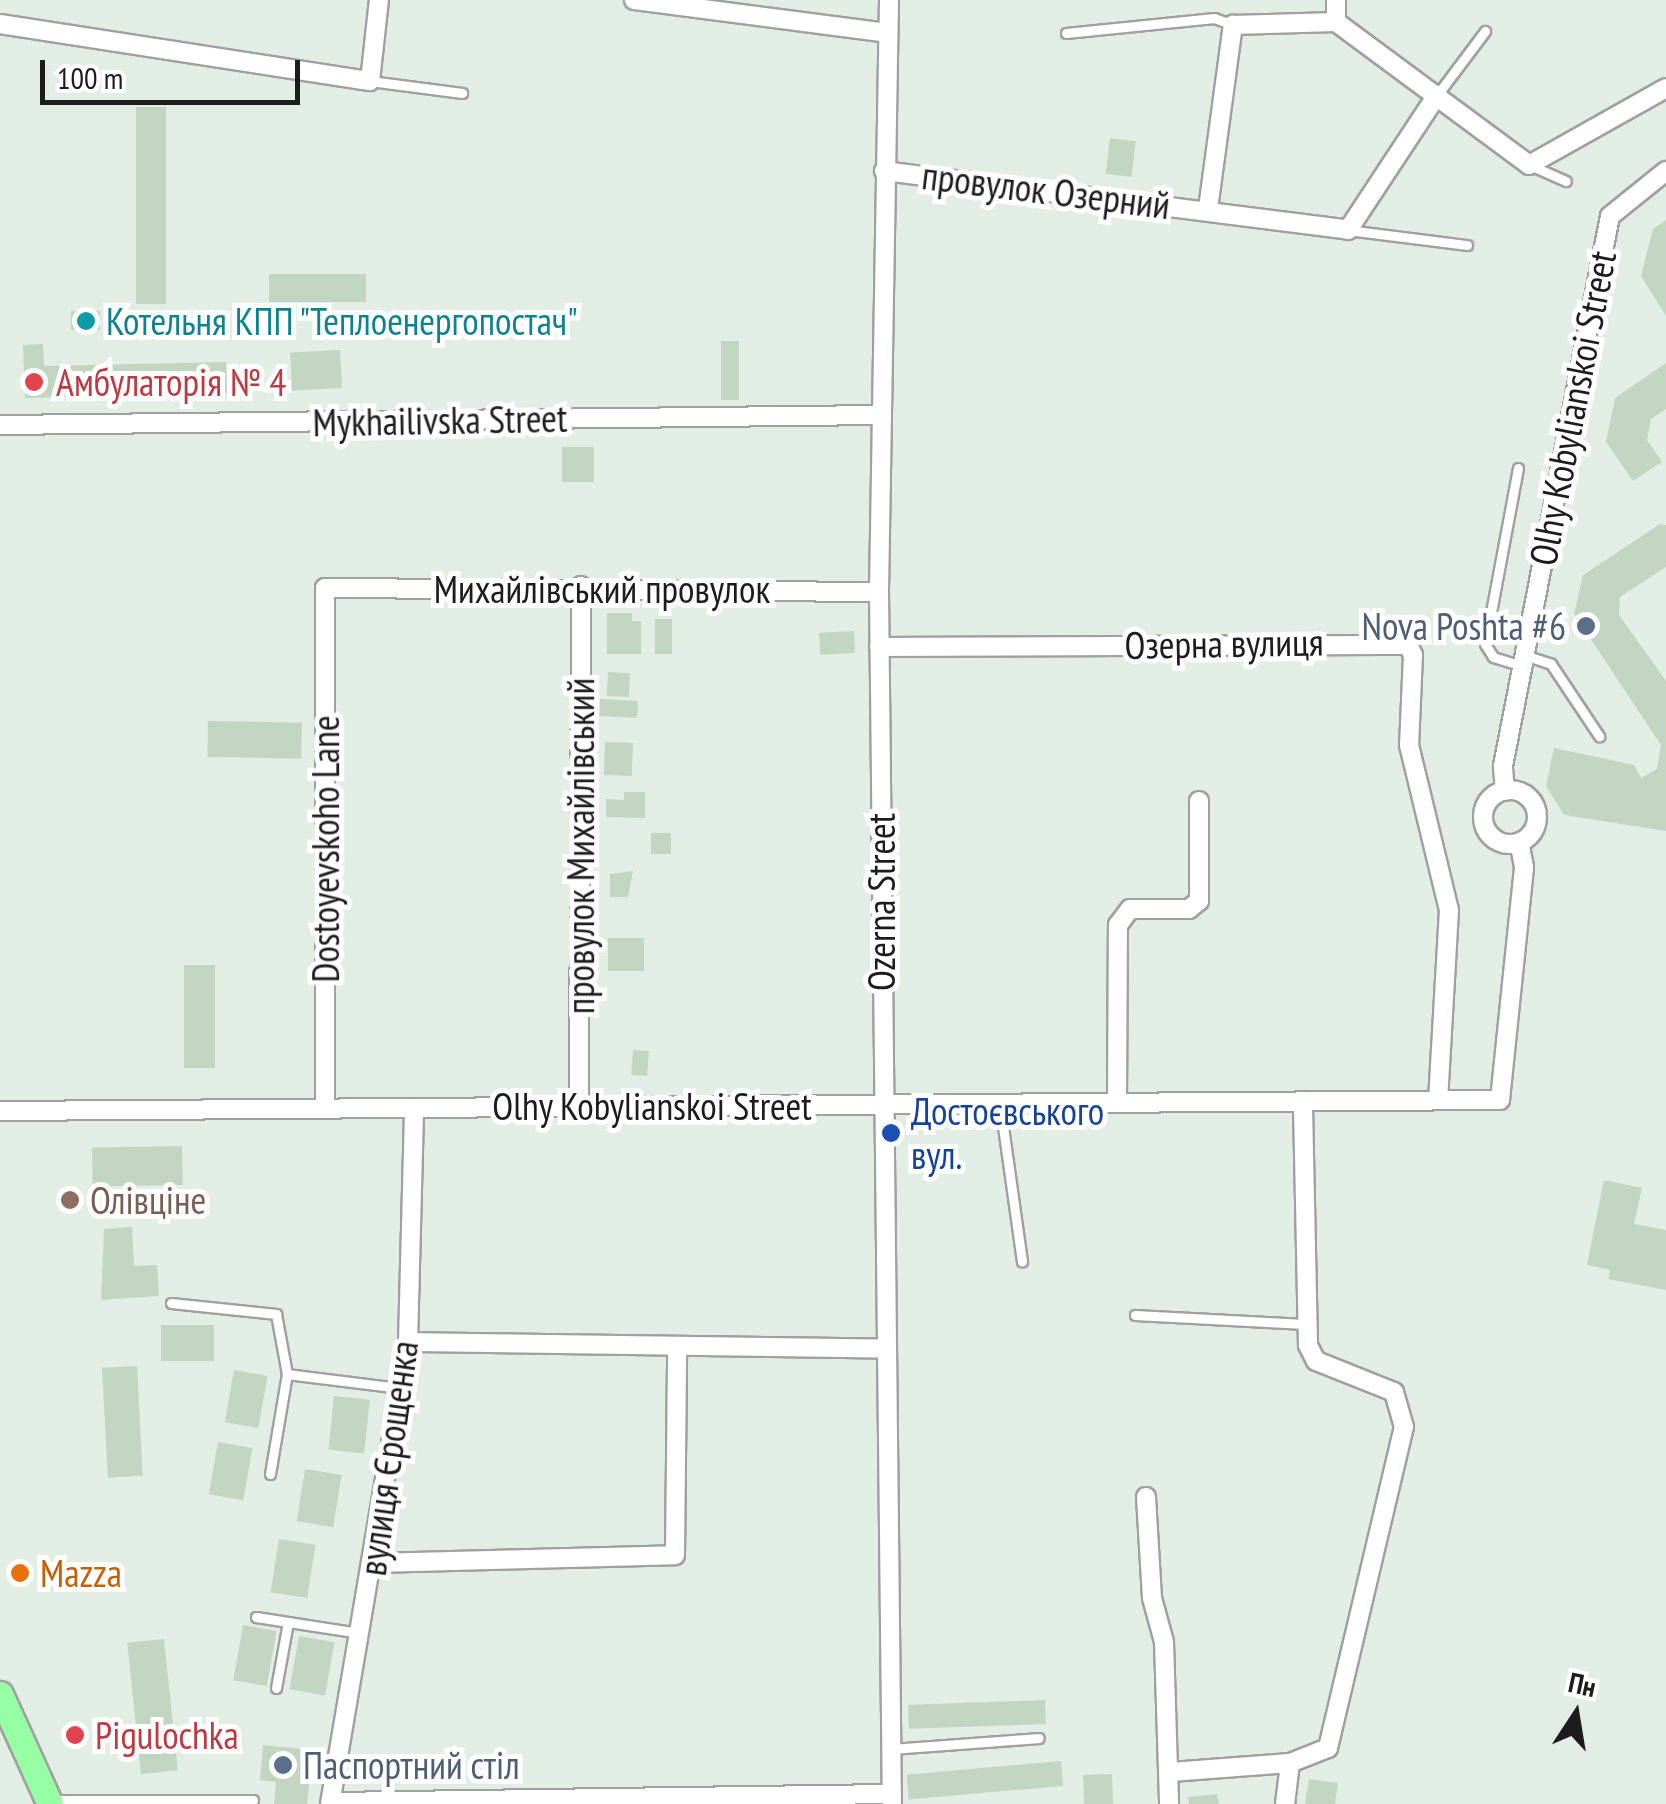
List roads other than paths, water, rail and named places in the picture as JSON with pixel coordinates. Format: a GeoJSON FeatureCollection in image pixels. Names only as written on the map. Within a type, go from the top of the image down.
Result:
{"type":"FeatureCollection","features":[{"type":"Feature","properties":{"kind":"main road"},"geometry":{"type":"LineString","coordinates":[[0,1694],[50,1802]]}},
{"type":"Feature","properties":{"kind":"street"},"geometry":{"type":"LineString","coordinates":[[0,24],[370,81],[379,0]]}},
{"type":"Feature","properties":{"kind":"street"},"geometry":{"type":"LineString","coordinates":[[634,0],[888,33]]}},
{"type":"Feature","properties":{"kind":"street","name":"Ozerna Street"},"geometry":{"type":"LineString","coordinates":[[889,0],[879,647],[892,1799]]}},
{"type":"Feature","properties":{"kind":"street"},"geometry":{"type":"LineString","coordinates":[[1336,0],[1336,22]]}},
{"type":"Feature","properties":{"kind":"street"},"geometry":{"type":"LineString","coordinates":[[1232,24],[1336,22],[1530,165],[1666,88]]}},
{"type":"Feature","properties":{"kind":"street","name":"провулок Озерний"},"geometry":{"type":"LineString","coordinates":[[1208,209],[1232,24]]}},
{"type":"Feature","properties":{"kind":"street"},"geometry":{"type":"LineString","coordinates":[[1348,230],[1437,95]]}},
{"type":"Feature","properties":{"kind":"street","name":"провулок Озерний"},"geometry":{"type":"LineString","coordinates":[[884,171],[1208,209],[1348,230]]}},
{"type":"Feature","properties":{"kind":"street","name":"Olhy Kobylianskoi Street"},"geometry":{"type":"LineString","coordinates":[[1505,791],[1502,766],[1610,216],[1666,171]]}},
{"type":"Feature","properties":{"kind":"street","name":"Mykhailivska Street"},"geometry":{"type":"LineString","coordinates":[[0,425],[880,415]]}},
{"type":"Feature","properties":{"kind":"street","name":"Михайлівський провулок"},"geometry":{"type":"LineString","coordinates":[[324,588],[580,586],[879,592]]}},
{"type":"Feature","properties":{"kind":"street","name":"провулок Михайлівський"},"geometry":{"type":"LineString","coordinates":[[579,1105],[580,586]]}},
{"type":"Feature","properties":{"kind":"street","name":"Dostoyevskoho Lane"},"geometry":{"type":"LineString","coordinates":[[324,588],[326,1109]]}},
{"type":"Feature","properties":{"kind":"street","name":"Озерна вулиця"},"geometry":{"type":"LineString","coordinates":[[879,647],[1408,645],[1413,656],[1409,745],[1449,910],[1438,1098]]}},
{"type":"Feature","properties":{"kind":"street"},"geometry":{"type":"LineString","coordinates":[[1505,791],[1522,794],[1534,806],[1536,823],[1519,842],[1494,839],[1484,825],[1489,800],[1505,791]]}},
{"type":"Feature","properties":{"kind":"street"},"geometry":{"type":"LineString","coordinates":[[1117,1102],[1118,925],[1130,909],[1189,909],[1199,901],[1199,802]]}},
{"type":"Feature","properties":{"kind":"street","name":"Olhy Kobylianskoi Street"},"geometry":{"type":"LineString","coordinates":[[0,1112],[1500,1100],[1524,867],[1519,842]]}},
{"type":"Feature","properties":{"kind":"street"},"geometry":{"type":"LineString","coordinates":[[1171,1772],[1290,1763],[1323,1754],[1338,1722],[1404,1427],[1394,1392],[1316,1361],[1306,1324],[1303,1101]]}},
{"type":"Feature","properties":{"kind":"street","name":"вулиця Єрощенка"},"geometry":{"type":"LineString","coordinates":[[330,1803],[362,1634],[408,1342],[414,1108]]}},
{"type":"Feature","properties":{"kind":"street"},"geometry":{"type":"LineString","coordinates":[[408,1342],[887,1348]]}},
{"type":"Feature","properties":{"kind":"street"},"geometry":{"type":"LineString","coordinates":[[374,1563],[675,1556],[677,1347]]}},
{"type":"Feature","properties":{"kind":"street"},"geometry":{"type":"LineString","coordinates":[[1146,1497],[1152,1598],[1164,1642],[1169,1804]]}},
{"type":"Feature","properties":{"kind":"street"},"geometry":{"type":"LineString","coordinates":[[1284,1804],[1290,1763]]}},
{"type":"Feature","properties":{"kind":"street"},"geometry":{"type":"LineString","coordinates":[[330,1803],[892,1799]]}},
{"type":"Feature","properties":{"kind":"lane"},"geometry":{"type":"LineString","coordinates":[[1066,33],[1214,18],[1232,24]]}},
{"type":"Feature","properties":{"kind":"lane"},"geometry":{"type":"LineString","coordinates":[[1437,95],[1485,32]]}},
{"type":"Feature","properties":{"kind":"lane"},"geometry":{"type":"LineString","coordinates":[[370,81],[462,93]]}},
{"type":"Feature","properties":{"kind":"lane"},"geometry":{"type":"LineString","coordinates":[[1530,165],[1566,180]]}},
{"type":"Feature","properties":{"kind":"lane"},"geometry":{"type":"LineString","coordinates":[[1348,230],[1467,245]]}},
{"type":"Feature","properties":{"kind":"lane"},"geometry":{"type":"LineString","coordinates":[[1518,468],[1485,644],[1494,657],[1552,664],[1599,736]]}},
{"type":"Feature","properties":{"kind":"lane"},"geometry":{"type":"LineString","coordinates":[[1000,1104],[1022,1261]]}},
{"type":"Feature","properties":{"kind":"lane"},"geometry":{"type":"LineString","coordinates":[[171,1303],[276,1314],[287,1374],[270,1474]]}},
{"type":"Feature","properties":{"kind":"lane"},"geometry":{"type":"LineString","coordinates":[[1135,1315],[1306,1324]]}},
{"type":"Feature","properties":{"kind":"lane"},"geometry":{"type":"LineString","coordinates":[[287,1374],[400,1388]]}},
{"type":"Feature","properties":{"kind":"lane"},"geometry":{"type":"LineString","coordinates":[[256,1616],[362,1634]]}},
{"type":"Feature","properties":{"kind":"lane"},"geometry":{"type":"LineString","coordinates":[[276,1688],[288,1622]]}},
{"type":"Feature","properties":{"kind":"lane"},"geometry":{"type":"LineString","coordinates":[[891,1749],[1039,1738]]}},
{"type":"Feature","properties":{"kind":"lane"},"geometry":{"type":"LineString","coordinates":[[50,1802],[253,1800]]}},
{"type":"Feature","properties":{"kind":"place","name":"Котельня КПП \"Теплоенергопостач\""},"geometry":{"type":"Point","coordinates":[86,321]}},
{"type":"Feature","properties":{"kind":"place","name":"Амбулаторія № 4"},"geometry":{"type":"Point","coordinates":[34,382]}},
{"type":"Feature","properties":{"kind":"place","name":"Nova Poshta #6"},"geometry":{"type":"Point","coordinates":[1586,626]}},
{"type":"Feature","properties":{"kind":"place","name":"Достоєвського вул."},"geometry":{"type":"Point","coordinates":[891,1133]}},
{"type":"Feature","properties":{"kind":"place","name":"Олівціне"},"geometry":{"type":"Point","coordinates":[70,1200]}},
{"type":"Feature","properties":{"kind":"place","name":"Mazza"},"geometry":{"type":"Point","coordinates":[20,1573]}},
{"type":"Feature","properties":{"kind":"place","name":"Pigulochka"},"geometry":{"type":"Point","coordinates":[75,1735]}},
{"type":"Feature","properties":{"kind":"place","name":"Паспортний стіл"},"geometry":{"type":"Point","coordinates":[283,1765]}}]}
